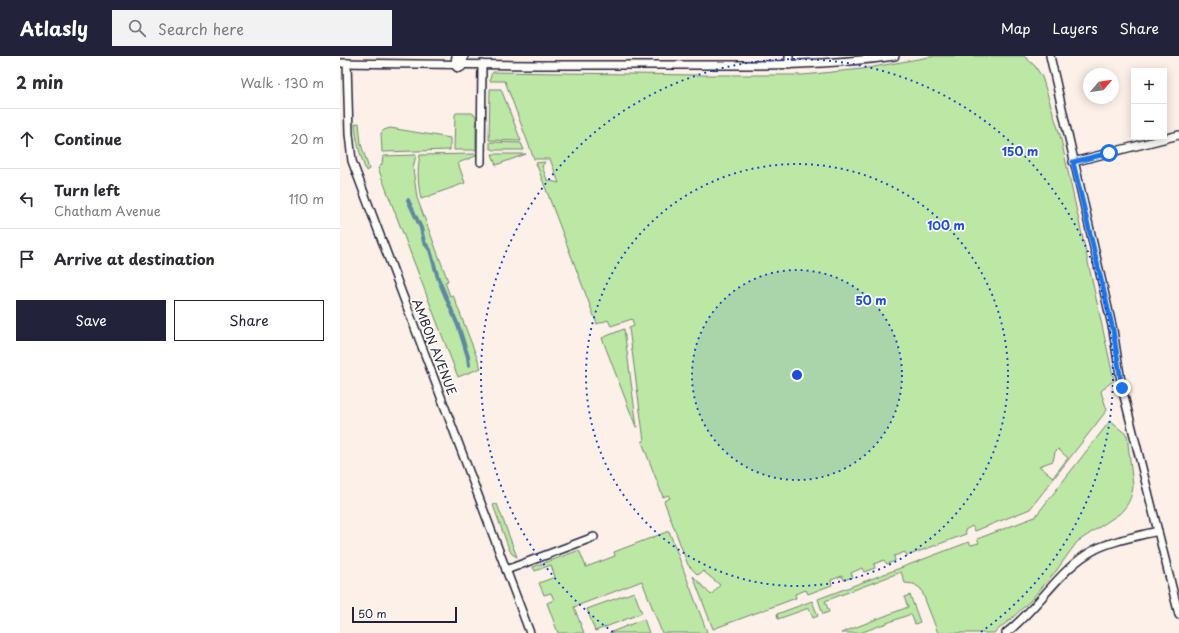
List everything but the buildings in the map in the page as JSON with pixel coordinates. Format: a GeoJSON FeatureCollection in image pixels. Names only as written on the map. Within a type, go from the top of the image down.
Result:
{"type":"FeatureCollection","features":[{"type":"Feature","properties":{"kind":"lane"},"geometry":{"type":"LineString","coordinates":[[788,56],[789,65]]}},
{"type":"Feature","properties":{"kind":"lane"},"geometry":{"type":"LineString","coordinates":[[343,63],[460,60],[482,64],[789,65],[866,60],[895,56]]}},
{"type":"Feature","properties":{"kind":"lane"},"geometry":{"type":"LineString","coordinates":[[1050,56],[1073,162],[1113,330],[1122,388],[1158,531],[1176,587],[1179,615]]}},
{"type":"Feature","properties":{"kind":"lane","name":"AMBON AVENUE"},"geometry":{"type":"LineString","coordinates":[[343,63],[352,161],[530,633]]}},
{"type":"Feature","properties":{"kind":"lane"},"geometry":{"type":"LineString","coordinates":[[481,162],[482,64]]}},
{"type":"Feature","properties":{"kind":"lane"},"geometry":{"type":"LineString","coordinates":[[1073,162],[1179,135]]}},
{"type":"Feature","properties":{"kind":"lane"},"geometry":{"type":"LineString","coordinates":[[1006,633],[1025,617],[1073,564],[1084,556],[1109,544],[1158,531]]}},
{"type":"Feature","properties":{"kind":"lane"},"geometry":{"type":"LineString","coordinates":[[506,570],[594,537]]}},
{"type":"Feature","properties":{"kind":"green space"},"geometry":{"type":"Polygon","coordinates":[[[935,56],[1024,56],[1035,66],[1042,77],[1060,135],[1114,380],[1101,392],[1107,410],[1030,509],[975,531],[972,526],[965,530],[966,534],[907,556],[905,552],[894,556],[895,561],[887,564],[884,560],[874,564],[875,568],[864,572],[862,568],[851,573],[853,577],[844,580],[842,576],[831,580],[832,585],[808,594],[806,590],[795,594],[796,598],[713,629],[693,576],[711,595],[720,585],[703,571],[698,575],[688,565],[664,501],[670,498],[668,495],[663,497],[642,442],[644,441],[629,328],[634,326],[632,319],[611,326],[608,320],[597,324],[536,163],[545,162],[542,166],[547,180],[559,183],[550,159],[534,159],[505,81],[490,81],[491,75],[493,72],[803,75],[862,69],[935,56]],[[1058,449],[1055,452],[1053,461],[1039,466],[1053,477],[1068,458],[1058,449]]]}},
{"type":"Feature","properties":{"kind":"green space"},"geometry":{"type":"Polygon","coordinates":[[[490,89],[501,89],[521,141],[489,140],[490,89]]]}},
{"type":"Feature","properties":{"kind":"green space"},"geometry":{"type":"Polygon","coordinates":[[[456,113],[472,113],[476,116],[476,150],[454,150],[456,113]]]}},
{"type":"Feature","properties":{"kind":"green space"},"geometry":{"type":"Polygon","coordinates":[[[359,123],[361,144],[369,169],[366,171],[356,136],[355,124],[359,123]]]}},
{"type":"Feature","properties":{"kind":"green space"},"geometry":{"type":"Polygon","coordinates":[[[390,128],[450,138],[450,150],[382,152],[381,133],[390,128]]]}},
{"type":"Feature","properties":{"kind":"green space"},"geometry":{"type":"Polygon","coordinates":[[[490,142],[521,143],[524,150],[494,150],[490,148],[490,142]]]}},
{"type":"Feature","properties":{"kind":"green space"},"geometry":{"type":"Polygon","coordinates":[[[476,154],[476,156],[458,163],[465,183],[421,199],[418,177],[420,155],[476,154]]]}},
{"type":"Feature","properties":{"kind":"green space"},"geometry":{"type":"Polygon","coordinates":[[[492,154],[526,154],[496,165],[492,154]]]}},
{"type":"Feature","properties":{"kind":"green space"},"geometry":{"type":"Polygon","coordinates":[[[416,155],[413,168],[417,198],[448,281],[445,282],[450,296],[453,295],[481,368],[458,377],[378,168],[382,164],[383,156],[416,155]]]}},
{"type":"Feature","properties":{"kind":"green space"},"geometry":{"type":"Polygon","coordinates":[[[624,329],[637,427],[602,338],[624,329]]]}},
{"type":"Feature","properties":{"kind":"green space"},"geometry":{"type":"Polygon","coordinates":[[[1110,421],[1127,435],[1133,486],[1129,501],[1119,514],[1077,542],[1056,571],[1031,600],[994,633],[938,633],[921,589],[914,584],[905,583],[901,572],[825,601],[829,612],[823,614],[818,599],[969,542],[971,545],[979,543],[977,539],[1035,517],[1110,421]]]}},
{"type":"Feature","properties":{"kind":"green space"},"geometry":{"type":"Polygon","coordinates":[[[497,504],[517,557],[512,554],[509,549],[493,505],[497,504]]]}},
{"type":"Feature","properties":{"kind":"green space"},"geometry":{"type":"Polygon","coordinates":[[[669,531],[707,632],[662,633],[642,581],[574,607],[584,633],[558,633],[547,603],[554,600],[551,593],[544,595],[539,583],[555,577],[551,565],[535,571],[533,567],[577,551],[580,552],[586,567],[615,556],[614,552],[669,531]]]}},
{"type":"Feature","properties":{"kind":"green space"},"geometry":{"type":"Polygon","coordinates":[[[634,592],[642,613],[595,631],[587,609],[634,592]]]}},
{"type":"Feature","properties":{"kind":"green space"},"geometry":{"type":"Polygon","coordinates":[[[910,595],[920,622],[915,624],[911,614],[860,633],[841,633],[908,607],[904,597],[910,595]]]}},
{"type":"Feature","properties":{"kind":"green space"},"geometry":{"type":"Polygon","coordinates":[[[812,601],[818,616],[813,618],[809,608],[778,619],[777,614],[812,601]]]}},
{"type":"Feature","properties":{"kind":"green space"},"geometry":{"type":"Polygon","coordinates":[[[644,619],[649,633],[609,633],[644,619]]]}},
{"type":"Feature","properties":{"kind":"waterway"},"geometry":{"type":"LineString","coordinates":[[408,200],[421,228],[424,242],[430,250],[438,278],[459,328],[469,365]]}},
{"type":"Feature","properties":{"kind":"route"},"geometry":{"type":"LineString","coordinates":[[1109,153],[1073,162],[1113,330],[1122,388]]}}]}
